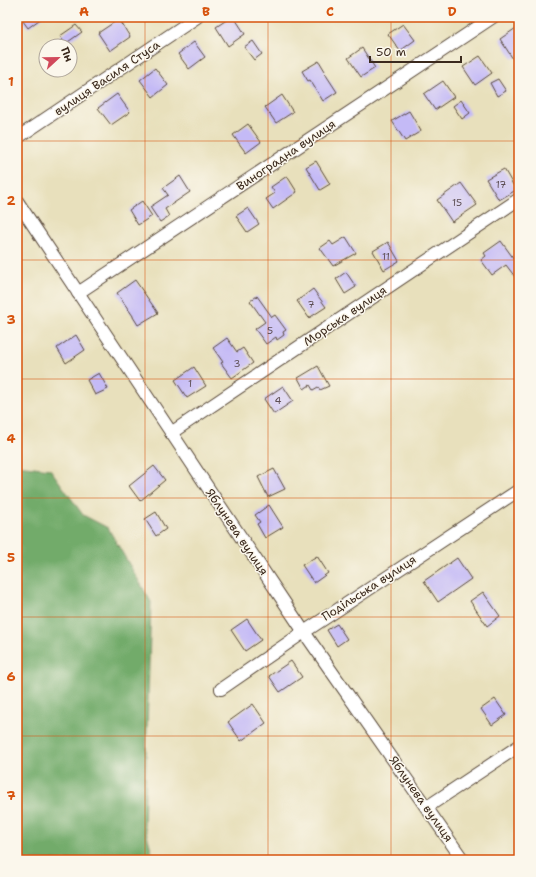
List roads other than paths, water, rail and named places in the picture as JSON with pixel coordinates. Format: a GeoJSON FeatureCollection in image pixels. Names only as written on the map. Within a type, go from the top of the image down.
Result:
{"type":"FeatureCollection","features":[{"type":"Feature","properties":{"kind":"street","name":"вулиця Василя Стуса"},"geometry":{"type":"LineString","coordinates":[[17,138],[197,17]]}},
{"type":"Feature","properties":{"kind":"street","name":"Виноградна вулиця"},"geometry":{"type":"LineString","coordinates":[[78,293],[493,17]]}},
{"type":"Feature","properties":{"kind":"street","name":"Морська вулиця"},"geometry":{"type":"LineString","coordinates":[[171,433],[519,199]]}},
{"type":"Feature","properties":{"kind":"street","name":"Яблунева вулиця"},"geometry":{"type":"LineString","coordinates":[[17,201],[304,632],[464,860]]}},
{"type":"Feature","properties":{"kind":"street","name":"Подільська вулиця"},"geometry":{"type":"LineString","coordinates":[[221,688],[519,490]]}},
{"type":"Feature","properties":{"kind":"street"},"geometry":{"type":"LineString","coordinates":[[427,807],[519,746]]}}]}
